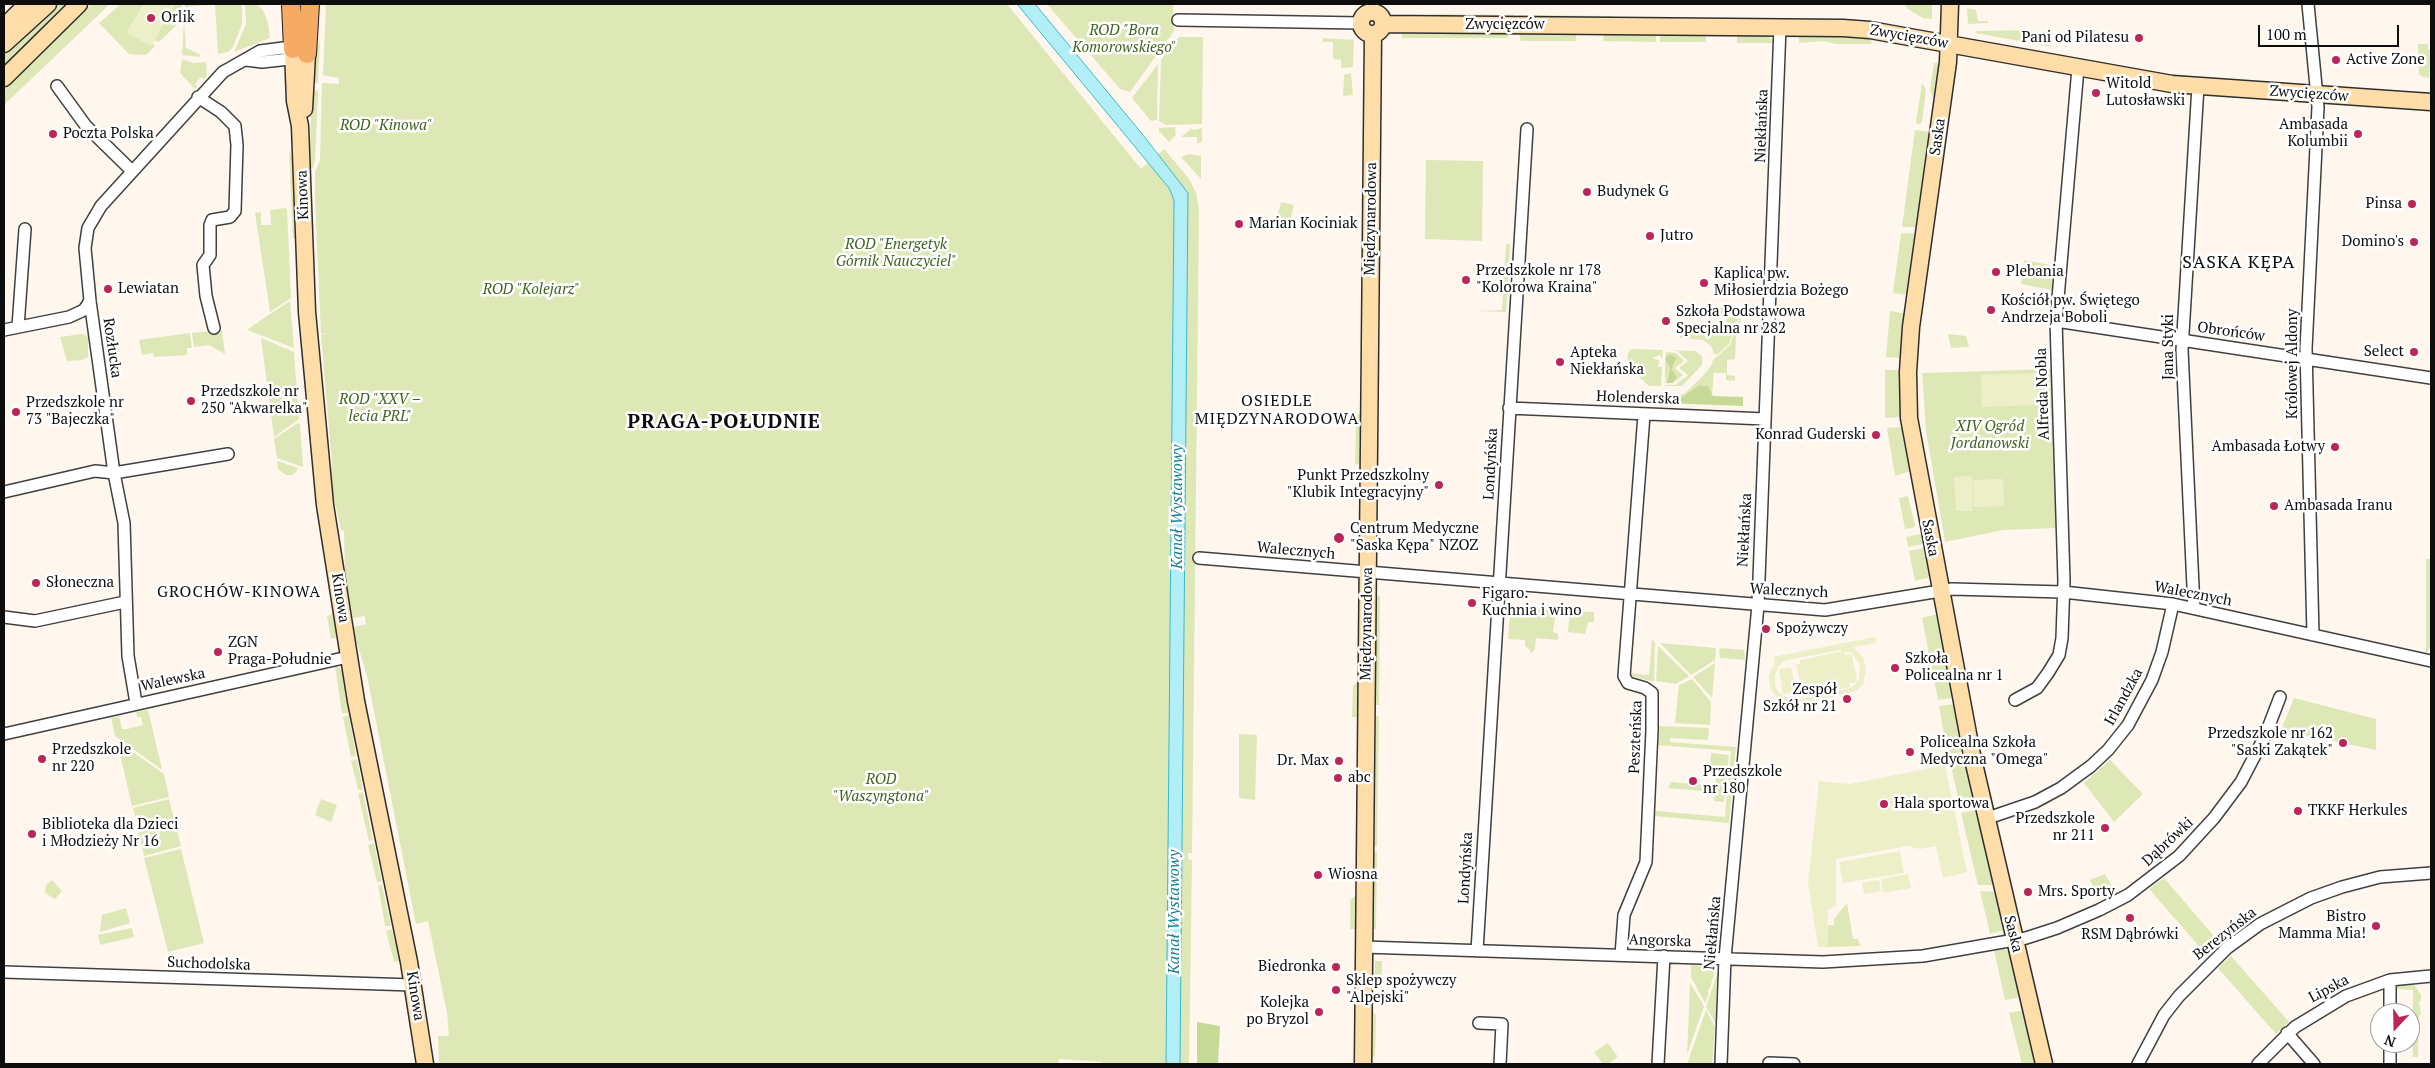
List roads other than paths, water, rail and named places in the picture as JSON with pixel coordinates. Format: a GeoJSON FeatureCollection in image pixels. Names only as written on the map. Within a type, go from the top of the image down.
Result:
{"type":"FeatureCollection","features":[{"type":"Feature","properties":{"kind":"main road"},"geometry":{"type":"LineString","coordinates":[[291,4],[298,54]]}},
{"type":"Feature","properties":{"kind":"main road"},"geometry":{"type":"LineString","coordinates":[[298,54],[310,4]]}},
{"type":"Feature","properties":{"kind":"street"},"geometry":{"type":"LineString","coordinates":[[4,27],[27,4]]}},
{"type":"Feature","properties":{"kind":"street"},"geometry":{"type":"LineString","coordinates":[[4,44],[48,4]]}},
{"type":"Feature","properties":{"kind":"street"},"geometry":{"type":"LineString","coordinates":[[4,78],[79,4]]}},
{"type":"Feature","properties":{"kind":"street","name":"Saska"},"geometry":{"type":"LineString","coordinates":[[1950,4],[1950,44],[1912,327],[1908,372],[1911,435],[1985,819],[2044,1064]]}},
{"type":"Feature","properties":{"kind":"street","name":"Królowej Aldony"},"geometry":{"type":"LineString","coordinates":[[2308,4],[2318,107],[2306,358],[2313,635]]}},
{"type":"Feature","properties":{"kind":"street","name":"Zwycięzców"},"geometry":{"type":"LineString","coordinates":[[1178,20],[1373,19],[1870,30],[2162,83],[2431,102]]}},
{"type":"Feature","properties":{"kind":"street","name":"Międzynarodowa"},"geometry":{"type":"LineString","coordinates":[[1363,1064],[1373,19]]}},
{"type":"Feature","properties":{"kind":"street","name":"Niekłańska"},"geometry":{"type":"LineString","coordinates":[[1721,1064],[1725,958],[1758,605],[1780,27]]}},
{"type":"Feature","properties":{"kind":"street","name":"Rozłucka"},"geometry":{"type":"LineString","coordinates":[[136,703],[128,656],[124,523],[114,473],[90,300],[84,248],[88,228],[101,206],[198,97],[223,72],[260,51],[279,48],[298,54]]}},
{"type":"Feature","properties":{"kind":"street","name":"Kinowa"},"geometry":{"type":"LineString","coordinates":[[298,54],[305,101],[300,126],[307,312],[327,514],[348,657],[372,786],[413,985],[425,1064]]}},
{"type":"Feature","properties":{"kind":"street","name":"Alfreda Nobla"},"geometry":{"type":"LineString","coordinates":[[2015,700],[2037,688],[2059,655],[2062,638],[2063,592],[2056,321],[2078,68]]}},
{"type":"Feature","properties":{"kind":"street"},"geometry":{"type":"LineString","coordinates":[[57,86],[86,126],[132,171]]}},
{"type":"Feature","properties":{"kind":"street","name":"Jana Styki"},"geometry":{"type":"LineString","coordinates":[[2194,608],[2182,340],[2198,86]]}},
{"type":"Feature","properties":{"kind":"street"},"geometry":{"type":"LineString","coordinates":[[198,97],[221,112],[235,126],[235,211],[230,217],[212,220],[210,225],[210,255],[202,265],[206,296],[214,328]]}},
{"type":"Feature","properties":{"kind":"street","name":"Londyńska"},"geometry":{"type":"LineString","coordinates":[[1477,951],[1527,129]]}},
{"type":"Feature","properties":{"kind":"street"},"geometry":{"type":"LineString","coordinates":[[18,327],[25,229]]}},
{"type":"Feature","properties":{"kind":"street"},"geometry":{"type":"LineString","coordinates":[[4,330],[69,316],[84,310],[90,300]]}},
{"type":"Feature","properties":{"kind":"street","name":"Obrońców"},"geometry":{"type":"LineString","coordinates":[[2056,321],[2431,378]]}},
{"type":"Feature","properties":{"kind":"street","name":"Holenderska"},"geometry":{"type":"LineString","coordinates":[[1509,408],[1765,419]]}},
{"type":"Feature","properties":{"kind":"street","name":"Peszteńska"},"geometry":{"type":"LineString","coordinates":[[1621,955],[1624,915],[1646,862],[1653,696],[1649,690],[1628,683],[1625,679],[1629,595],[1644,415]]}},
{"type":"Feature","properties":{"kind":"street"},"geometry":{"type":"LineString","coordinates":[[4,492],[95,471],[114,473],[228,454]]}},
{"type":"Feature","properties":{"kind":"street","name":"Walecznych"},"geometry":{"type":"LineString","coordinates":[[1199,558],[1825,610],[1940,590],[2008,589],[2063,592],[2173,604],[2431,661]]}},
{"type":"Feature","properties":{"kind":"street"},"geometry":{"type":"LineString","coordinates":[[4,617],[35,621],[125,602]]}},
{"type":"Feature","properties":{"kind":"street","name":"Irlandzka"},"geometry":{"type":"LineString","coordinates":[[1985,819],[2035,802],[2061,788],[2091,766],[2108,750],[2128,725],[2152,680],[2162,652],[2173,604]]}},
{"type":"Feature","properties":{"kind":"street","name":"Walewska"},"geometry":{"type":"LineString","coordinates":[[4,734],[348,657]]}},
{"type":"Feature","properties":{"kind":"street","name":"Dąbrówki"},"geometry":{"type":"LineString","coordinates":[[2014,941],[2057,928],[2099,910],[2128,895],[2179,856],[2214,818],[2245,775],[2265,736],[2280,697]]}},
{"type":"Feature","properties":{"kind":"street","name":"Berezyńska"},"geometry":{"type":"LineString","coordinates":[[2138,1064],[2164,1015],[2179,996],[2222,953],[2260,924],[2306,900],[2342,887],[2380,877],[2431,872]]}},
{"type":"Feature","properties":{"kind":"street","name":"Angorska"},"geometry":{"type":"LineString","coordinates":[[1364,947],[1823,962],[1873,961],[1924,956],[2014,941]]}},
{"type":"Feature","properties":{"kind":"street"},"geometry":{"type":"LineString","coordinates":[[1658,1064],[1664,956]]}},
{"type":"Feature","properties":{"kind":"street","name":"Suchodolska"},"geometry":{"type":"LineString","coordinates":[[4,972],[413,985]]}},
{"type":"Feature","properties":{"kind":"street","name":"Lipska"},"geometry":{"type":"LineString","coordinates":[[2258,1064],[2287,1033],[2315,1013],[2346,996],[2390,980],[2431,976]]}},
{"type":"Feature","properties":{"kind":"street"},"geometry":{"type":"LineString","coordinates":[[2390,980],[2390,1003]]}},
{"type":"Feature","properties":{"kind":"street"},"geometry":{"type":"LineString","coordinates":[[1479,1023],[1502,1024],[1500,1064]]}},
{"type":"Feature","properties":{"kind":"street"},"geometry":{"type":"LineString","coordinates":[[2287,1033],[2314,1064]]}},
{"type":"Feature","properties":{"kind":"street"},"geometry":{"type":"LineString","coordinates":[[1769,1063],[1794,1064]]}},
{"type":"Feature","properties":{"kind":"water","name":"Kanał Wystawowy"},"geometry":{"type":"Polygon","coordinates":[[[1017,4],[1035,4],[1143,135],[1188,193],[1180,1064],[1166,1064],[1174,200],[1169,188],[1017,4]]]}},
{"type":"Feature","properties":{"kind":"place","name":"Orlik"},"geometry":{"type":"Point","coordinates":[151,18]}},
{"type":"Feature","properties":{"kind":"place","name":"Pani od Pilatesu"},"geometry":{"type":"Point","coordinates":[2139,38]}},
{"type":"Feature","properties":{"kind":"place","name":"Active Zone"},"geometry":{"type":"Point","coordinates":[2336,60]}},
{"type":"Feature","properties":{"kind":"place","name":"Witold Lutosławski"},"geometry":{"type":"Point","coordinates":[2096,93]}},
{"type":"Feature","properties":{"kind":"place","name":"Poczta Polska"},"geometry":{"type":"Point","coordinates":[53,134]}},
{"type":"Feature","properties":{"kind":"place","name":"Ambasada Kolumbii"},"geometry":{"type":"Point","coordinates":[2358,134]}},
{"type":"Feature","properties":{"kind":"place","name":"Budynek G"},"geometry":{"type":"Point","coordinates":[1587,192]}},
{"type":"Feature","properties":{"kind":"place","name":"Pinsa"},"geometry":{"type":"Point","coordinates":[2412,204]}},
{"type":"Feature","properties":{"kind":"place","name":"Marian Kociniak"},"geometry":{"type":"Point","coordinates":[1239,224]}},
{"type":"Feature","properties":{"kind":"place","name":"Jutro"},"geometry":{"type":"Point","coordinates":[1650,236]}},
{"type":"Feature","properties":{"kind":"place","name":"Domino's"},"geometry":{"type":"Point","coordinates":[2414,242]}},
{"type":"Feature","properties":{"kind":"place","name":"Plebania"},"geometry":{"type":"Point","coordinates":[1996,272]}},
{"type":"Feature","properties":{"kind":"place","name":"Przedszkole nr 178 \"Kolorowa Kraina\""},"geometry":{"type":"Point","coordinates":[1466,280]}},
{"type":"Feature","properties":{"kind":"place","name":"Kaplica pw. Miłosierdzia Bożego"},"geometry":{"type":"Point","coordinates":[1704,283]}},
{"type":"Feature","properties":{"kind":"place","name":"Lewiatan"},"geometry":{"type":"Point","coordinates":[108,289]}},
{"type":"Feature","properties":{"kind":"place","name":"Kościół pw. Świętego Andrzeja Boboli"},"geometry":{"type":"Point","coordinates":[1991,310]}},
{"type":"Feature","properties":{"kind":"place","name":"Szkoła Podstawowa Specjalna nr 282"},"geometry":{"type":"Point","coordinates":[1666,321]}},
{"type":"Feature","properties":{"kind":"place","name":"Select"},"geometry":{"type":"Point","coordinates":[2414,352]}},
{"type":"Feature","properties":{"kind":"place","name":"Apteka Niekłańska"},"geometry":{"type":"Point","coordinates":[1560,362]}},
{"type":"Feature","properties":{"kind":"place","name":"Przedszkole nr 250 \"Akwarelka\""},"geometry":{"type":"Point","coordinates":[191,401]}},
{"type":"Feature","properties":{"kind":"place","name":"Przedszkole nr 73 \"Bajeczka\""},"geometry":{"type":"Point","coordinates":[16,412]}},
{"type":"Feature","properties":{"kind":"place","name":"Konrad Guderski"},"geometry":{"type":"Point","coordinates":[1876,435]}},
{"type":"Feature","properties":{"kind":"place","name":"Ambasada Łotwy"},"geometry":{"type":"Point","coordinates":[2335,447]}},
{"type":"Feature","properties":{"kind":"place","name":"Punkt Przedszkolny \"Klubik Integracyjny\""},"geometry":{"type":"Point","coordinates":[1439,485]}},
{"type":"Feature","properties":{"kind":"place","name":"Ambasada Iranu"},"geometry":{"type":"Point","coordinates":[2274,506]}},
{"type":"Feature","properties":{"kind":"place","name":"Centrum Medyczne \"Saska Kępa\" NZOZ"},"geometry":{"type":"Point","coordinates":[1339,538]}},
{"type":"Feature","properties":{"kind":"place","name":"Słoneczna"},"geometry":{"type":"Point","coordinates":[36,583]}},
{"type":"Feature","properties":{"kind":"place","name":"Figaro. Kuchnia i wino"},"geometry":{"type":"Point","coordinates":[1472,603]}},
{"type":"Feature","properties":{"kind":"place","name":"Spożywczy"},"geometry":{"type":"Point","coordinates":[1766,629]}},
{"type":"Feature","properties":{"kind":"place","name":"ZGN Praga-Południe"},"geometry":{"type":"Point","coordinates":[218,652]}},
{"type":"Feature","properties":{"kind":"place","name":"Szkoła Policealna nr 1"},"geometry":{"type":"Point","coordinates":[1895,668]}},
{"type":"Feature","properties":{"kind":"place","name":"Zespół Szkół nr 21"},"geometry":{"type":"Point","coordinates":[1847,699]}},
{"type":"Feature","properties":{"kind":"place","name":"Przedszkole nr 162 \"Saski Zakątek\""},"geometry":{"type":"Point","coordinates":[2343,743]}},
{"type":"Feature","properties":{"kind":"place","name":"Policealna Szkoła Medyczna \"Omega\""},"geometry":{"type":"Point","coordinates":[1910,752]}},
{"type":"Feature","properties":{"kind":"place","name":"Przedszkole nr 220"},"geometry":{"type":"Point","coordinates":[42,759]}},
{"type":"Feature","properties":{"kind":"place","name":"Dr. Max"},"geometry":{"type":"Point","coordinates":[1339,761]}},
{"type":"Feature","properties":{"kind":"place","name":"abc"},"geometry":{"type":"Point","coordinates":[1338,778]}},
{"type":"Feature","properties":{"kind":"place","name":"Przedszkole nr 180"},"geometry":{"type":"Point","coordinates":[1693,781]}},
{"type":"Feature","properties":{"kind":"place","name":"Hala sportowa"},"geometry":{"type":"Point","coordinates":[1884,804]}},
{"type":"Feature","properties":{"kind":"place","name":"TKKF Herkules"},"geometry":{"type":"Point","coordinates":[2298,811]}},
{"type":"Feature","properties":{"kind":"place","name":"Przedszkole nr 211"},"geometry":{"type":"Point","coordinates":[2105,828]}},
{"type":"Feature","properties":{"kind":"place","name":"Biblioteka dla Dzieci i Młodzieży Nr 16"},"geometry":{"type":"Point","coordinates":[32,834]}},
{"type":"Feature","properties":{"kind":"place","name":"Wiosna"},"geometry":{"type":"Point","coordinates":[1318,875]}},
{"type":"Feature","properties":{"kind":"place","name":"Mrs. Sporty"},"geometry":{"type":"Point","coordinates":[2028,892]}},
{"type":"Feature","properties":{"kind":"place","name":"RSM Dąbrówki"},"geometry":{"type":"Point","coordinates":[2130,918]}},
{"type":"Feature","properties":{"kind":"place","name":"Bistro Mamma Mia!"},"geometry":{"type":"Point","coordinates":[2376,926]}},
{"type":"Feature","properties":{"kind":"place","name":"Biedronka"},"geometry":{"type":"Point","coordinates":[1336,967]}},
{"type":"Feature","properties":{"kind":"place","name":"Sklep spożywczy \"Alpejski\""},"geometry":{"type":"Point","coordinates":[1336,990]}},
{"type":"Feature","properties":{"kind":"place","name":"Kolejka po Bryzol"},"geometry":{"type":"Point","coordinates":[1319,1012]}},
{"type":"Feature","properties":{"kind":"district","name":"SASKA KĘPA"},"geometry":{"type":"Point","coordinates":[2239,263]}},
{"type":"Feature","properties":{"kind":"district","name":"OSIEDLE MIĘDZYNARODOWA"},"geometry":{"type":"Point","coordinates":[1277,410]}},
{"type":"Feature","properties":{"kind":"district","name":"PRAGA-POŁUDNIE"},"geometry":{"type":"Point","coordinates":[724,422]}},
{"type":"Feature","properties":{"kind":"district","name":"GROCHÓW-KINOWA"},"geometry":{"type":"Point","coordinates":[239,592]}},
{"type":"Feature","properties":{"kind":"park label","name":"ROD \"Bora Komorowskiego\""},"geometry":{"type":"Point","coordinates":[1124,40]}},
{"type":"Feature","properties":{"kind":"park label","name":"ROD \"Kinowa\""},"geometry":{"type":"Point","coordinates":[386,126]}},
{"type":"Feature","properties":{"kind":"park label","name":"ROD \"Energetyk Górnik Nauczyciel\""},"geometry":{"type":"Point","coordinates":[896,254]}},
{"type":"Feature","properties":{"kind":"park label","name":"ROD \"Kolejarz\""},"geometry":{"type":"Point","coordinates":[531,290]}},
{"type":"Feature","properties":{"kind":"park label","name":"ROD \"XXV – lecia PRL\""},"geometry":{"type":"Point","coordinates":[380,408]}},
{"type":"Feature","properties":{"kind":"park label","name":"XIV Ogród Jordanowski"},"geometry":{"type":"Point","coordinates":[1990,436]}},
{"type":"Feature","properties":{"kind":"park label","name":"ROD \"Waszyngtona\""},"geometry":{"type":"Point","coordinates":[881,788]}}]}
